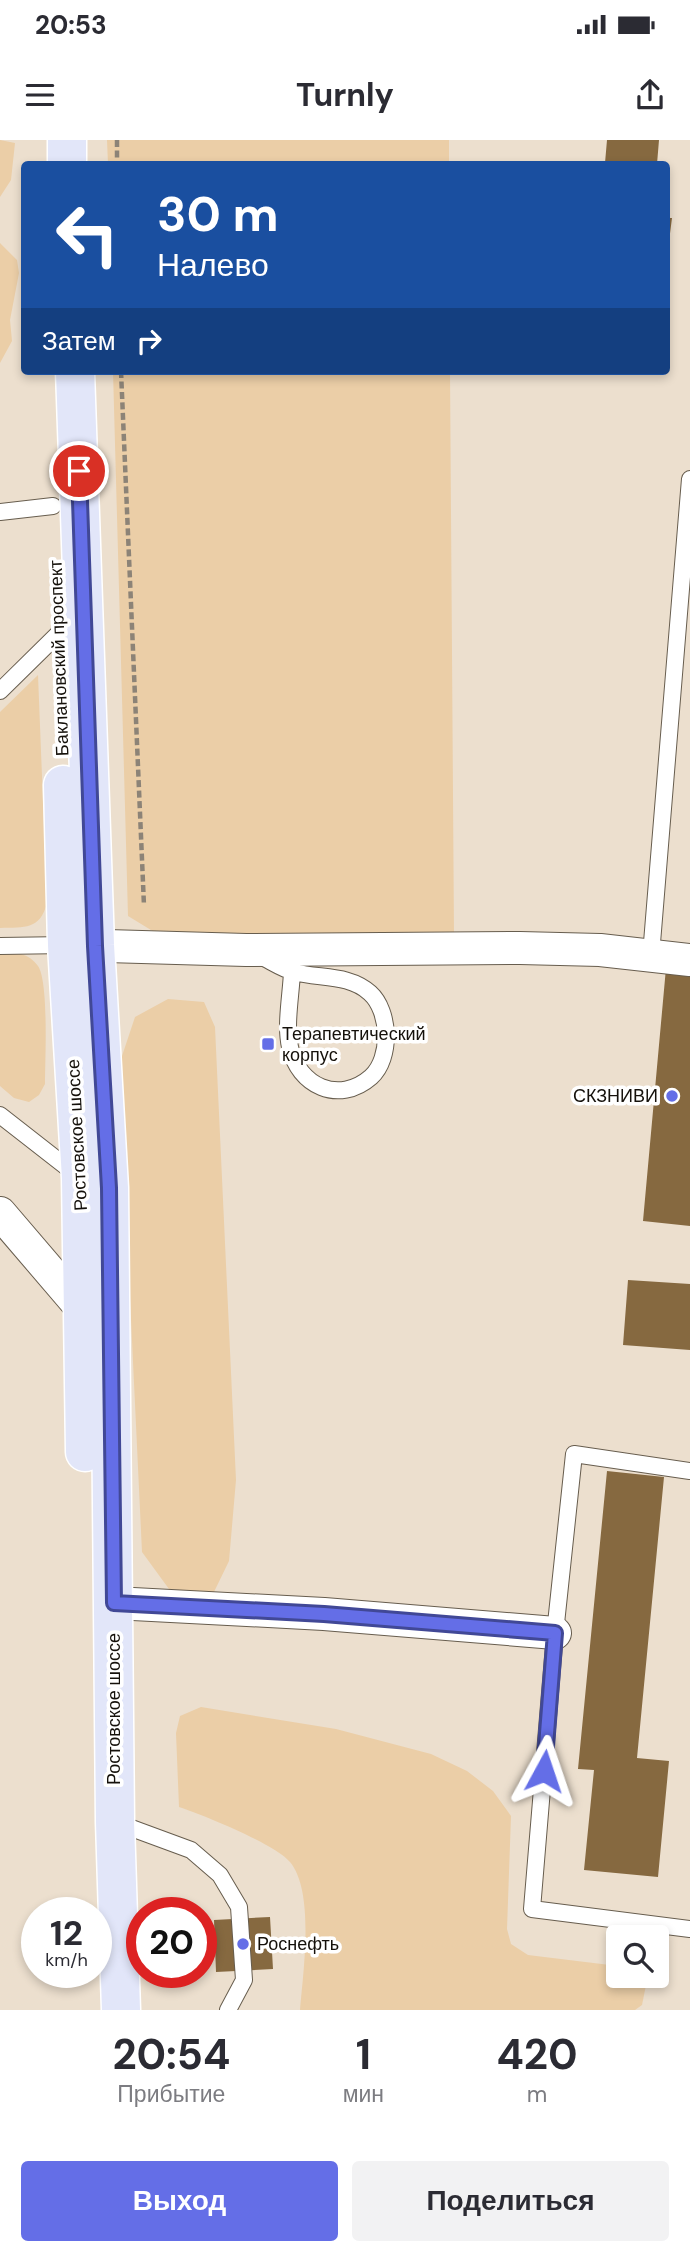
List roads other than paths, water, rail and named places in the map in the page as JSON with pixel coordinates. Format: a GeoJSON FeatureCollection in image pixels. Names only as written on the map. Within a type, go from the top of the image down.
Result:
{"type":"FeatureCollection","features":[{"type":"Feature","properties":{"kind":"main road"},"geometry":{"type":"LineString","coordinates":[[41,140],[41,161]]}},
{"type":"Feature","properties":{"kind":"main road"},"geometry":{"type":"LineString","coordinates":[[67,140],[68,161]]}},
{"type":"Feature","properties":{"kind":"main road","name":"Баклановский проспект"},"geometry":{"type":"LineString","coordinates":[[48,375],[59,633],[81,945]]}},
{"type":"Feature","properties":{"kind":"main road","name":"Баклановский проспект"},"geometry":{"type":"LineString","coordinates":[[75,375],[81,945]]}},
{"type":"Feature","properties":{"kind":"main road","name":"Ростовское шоссе"},"geometry":{"type":"LineString","coordinates":[[81,945],[81,1178],[94,1897]]}},
{"type":"Feature","properties":{"kind":"main road","name":"Ростовское шоссе"},"geometry":{"type":"LineString","coordinates":[[81,945],[109,1188],[115,1822],[121,2010]]}},
{"type":"Feature","properties":{"kind":"main road"},"geometry":{"type":"LineString","coordinates":[[97,1988],[98,2010]]}},
{"type":"Feature","properties":{"kind":"street"},"geometry":{"type":"LineString","coordinates":[[81,945],[246,950],[520,947],[600,950],[690,960]]}},
{"type":"Feature","properties":{"kind":"street"},"geometry":{"type":"LineString","coordinates":[[0,1213],[83,1310]]}},
{"type":"Feature","properties":{"kind":"street"},"geometry":{"type":"LineString","coordinates":[[114,1603],[324,1614],[555,1633]]}},
{"type":"Feature","properties":{"kind":"lane"},"geometry":{"type":"LineString","coordinates":[[651,955],[690,479]]}},
{"type":"Feature","properties":{"kind":"lane"},"geometry":{"type":"LineString","coordinates":[[0,512],[53,506]]}},
{"type":"Feature","properties":{"kind":"lane"},"geometry":{"type":"LineString","coordinates":[[0,691],[59,633]]}},
{"type":"Feature","properties":{"kind":"lane"},"geometry":{"type":"LineString","coordinates":[[0,946],[81,945]]}},
{"type":"Feature","properties":{"kind":"lane"},"geometry":{"type":"LineString","coordinates":[[246,950],[292,972],[338,978],[359,985],[381,1006],[386,1024],[383,1054],[373,1076],[356,1086],[328,1090],[312,1084],[299,1072],[289,1045],[292,972]]}},
{"type":"Feature","properties":{"kind":"lane"},"geometry":{"type":"LineString","coordinates":[[0,1115],[81,1178]]}},
{"type":"Feature","properties":{"kind":"lane"},"geometry":{"type":"LineString","coordinates":[[690,1471],[574,1454],[555,1633],[532,1909],[690,1928]]}},
{"type":"Feature","properties":{"kind":"lane"},"geometry":{"type":"LineString","coordinates":[[115,1822],[191,1850],[220,1875],[239,1908],[244,1980],[228,2010]]}},
{"type":"Feature","properties":{"kind":"place","name":"Терапевтический корпус"},"geometry":{"type":"Point","coordinates":[268,1044]}},
{"type":"Feature","properties":{"kind":"place","name":"СКЗНИВИ"},"geometry":{"type":"Point","coordinates":[672,1096]}},
{"type":"Feature","properties":{"kind":"place","name":"Роснефть"},"geometry":{"type":"Point","coordinates":[243,1944]}}]}
